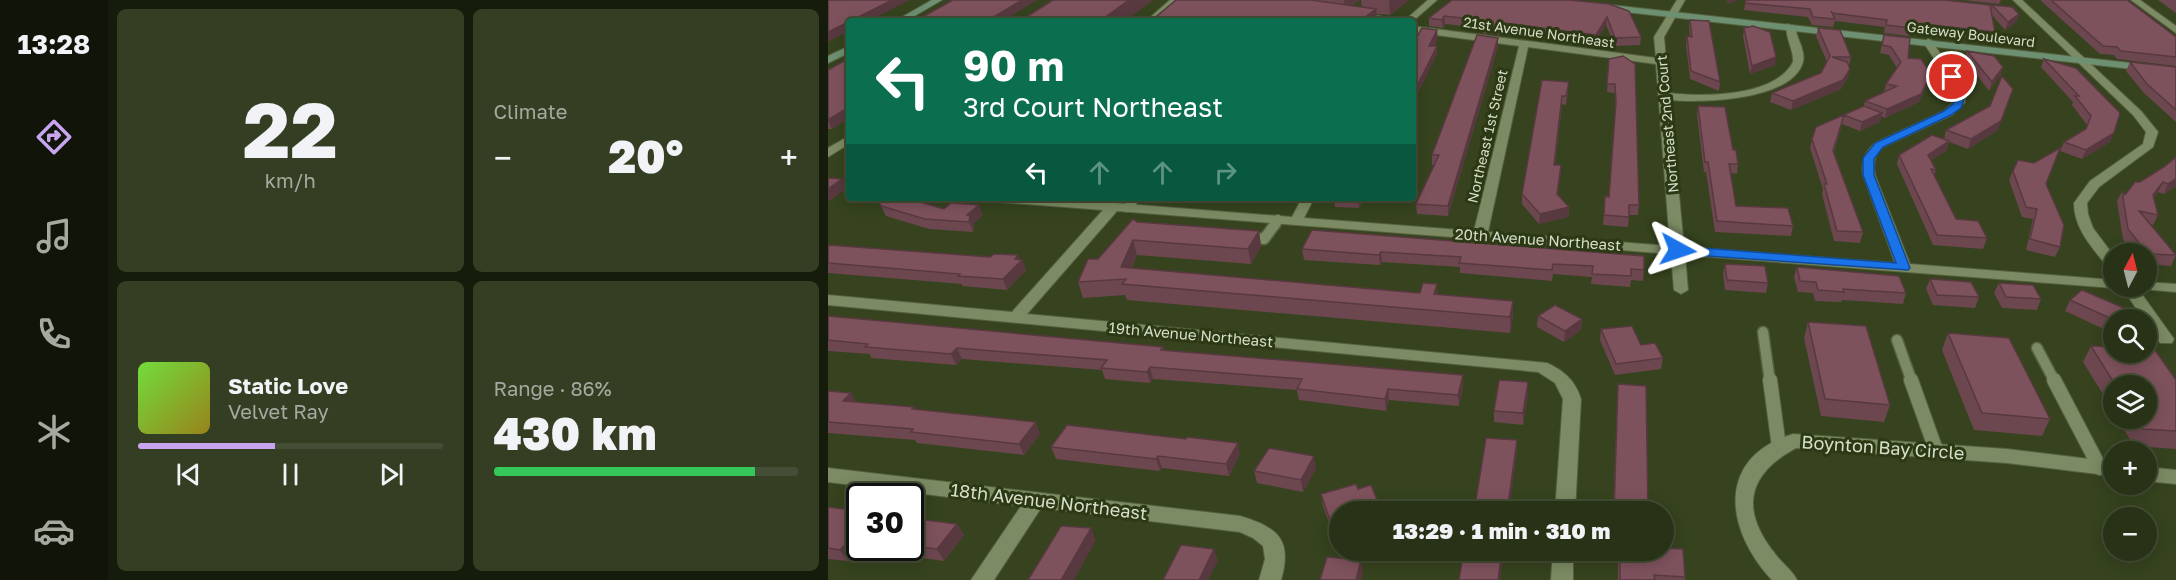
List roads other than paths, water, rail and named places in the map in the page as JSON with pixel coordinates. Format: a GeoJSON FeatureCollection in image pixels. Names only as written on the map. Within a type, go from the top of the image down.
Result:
{"type":"FeatureCollection","features":[{"type":"Feature","properties":{"kind":"main road"},"geometry":{"type":"LineString","coordinates":[[905,18],[938,0]]}},
{"type":"Feature","properties":{"kind":"main road","name":"Gateway Boulevard"},"geometry":{"type":"LineString","coordinates":[[1593,5],[2176,71]]}},
{"type":"Feature","properties":{"kind":"main road"},"geometry":{"type":"LineString","coordinates":[[828,60],[846,51]]}},
{"type":"Feature","properties":{"kind":"street"},"geometry":{"type":"LineString","coordinates":[[1412,18],[1433,0]]}},
{"type":"Feature","properties":{"kind":"street","name":"Northeast 2nd Court"},"geometry":{"type":"LineString","coordinates":[[1681,290],[1659,37],[1682,0]]}},
{"type":"Feature","properties":{"kind":"street"},"geometry":{"type":"LineString","coordinates":[[2135,0],[2176,30]]}},
{"type":"Feature","properties":{"kind":"street"},"geometry":{"type":"LineString","coordinates":[[1154,18],[1176,3]]}},
{"type":"Feature","properties":{"kind":"street"},"geometry":{"type":"LineString","coordinates":[[2021,7],[2147,123],[2153,136],[2144,150],[2092,185],[2082,196],[2081,216],[2103,249]]}},
{"type":"Feature","properties":{"kind":"street"},"geometry":{"type":"LineString","coordinates":[[1664,96],[1729,97],[1773,84],[1789,74],[1798,63],[1798,54],[1790,26]]}},
{"type":"Feature","properties":{"kind":"street","name":"21st Avenue Northeast"},"geometry":{"type":"LineString","coordinates":[[1416,29],[1661,62]]}},
{"type":"Feature","properties":{"kind":"street"},"geometry":{"type":"LineString","coordinates":[[1904,268],[1869,175],[1867,164],[1871,153],[1879,145],[1948,113],[1960,102],[1960,90],[1928,42]]}},
{"type":"Feature","properties":{"kind":"street","name":"Northeast 1st Street"},"geometry":{"type":"LineString","coordinates":[[1480,235],[1524,44]]}},
{"type":"Feature","properties":{"kind":"street"},"geometry":{"type":"LineString","coordinates":[[828,153],[846,141]]}},
{"type":"Feature","properties":{"kind":"street","name":"20th Avenue Northeast"},"geometry":{"type":"LineString","coordinates":[[1062,201],[1125,204],[1296,221],[2103,283]]}},
{"type":"Feature","properties":{"kind":"street"},"geometry":{"type":"LineString","coordinates":[[1296,221],[1306,201]]}},
{"type":"Feature","properties":{"kind":"street"},"geometry":{"type":"LineString","coordinates":[[1016,317],[1125,204]]}},
{"type":"Feature","properties":{"kind":"street"},"geometry":{"type":"LineString","coordinates":[[2157,287],[2176,288]]}},
{"type":"Feature","properties":{"kind":"street"},"geometry":{"type":"LineString","coordinates":[[2136,297],[2166,339]]}},
{"type":"Feature","properties":{"kind":"street","name":"19th Avenue Northeast"},"geometry":{"type":"LineString","coordinates":[[828,300],[1542,367],[1554,372],[1564,380],[1570,388],[1572,399],[1566,501]]}},
{"type":"Feature","properties":{"kind":"street","name":"Boynton Bay Circle"},"geometry":{"type":"LineString","coordinates":[[1786,580],[1762,555],[1752,539],[1743,509],[1746,482],[1752,470],[1760,460],[1793,441],[2007,456],[2103,468]]}},
{"type":"Feature","properties":{"kind":"street","name":"18th Avenue Northeast"},"geometry":{"type":"LineString","coordinates":[[828,475],[1240,524],[1256,528],[1267,536],[1275,548],[1276,562],[1270,580]]}},
{"type":"Feature","properties":{"kind":"street"},"geometry":{"type":"LineString","coordinates":[[2157,475],[2176,477]]}},
{"type":"Feature","properties":{"kind":"street"},"geometry":{"type":"LineString","coordinates":[[982,580],[1036,500]]}},
{"type":"Feature","properties":{"kind":"street"},"geometry":{"type":"LineString","coordinates":[[1562,580],[1563,561]]}},
{"type":"Feature","properties":{"kind":"lane"},"geometry":{"type":"LineString","coordinates":[[1358,17],[1366,18]]}},
{"type":"Feature","properties":{"kind":"lane"},"geometry":{"type":"LineString","coordinates":[[1230,236],[1264,239],[1278,219]]}},
{"type":"Feature","properties":{"kind":"lane"},"geometry":{"type":"LineString","coordinates":[[1763,332],[1779,447]]}},
{"type":"Feature","properties":{"kind":"lane"},"geometry":{"type":"LineString","coordinates":[[1898,340],[1936,450]]}},
{"type":"Feature","properties":{"kind":"lane"},"geometry":{"type":"LineString","coordinates":[[2037,348],[2103,461]]}}]}
